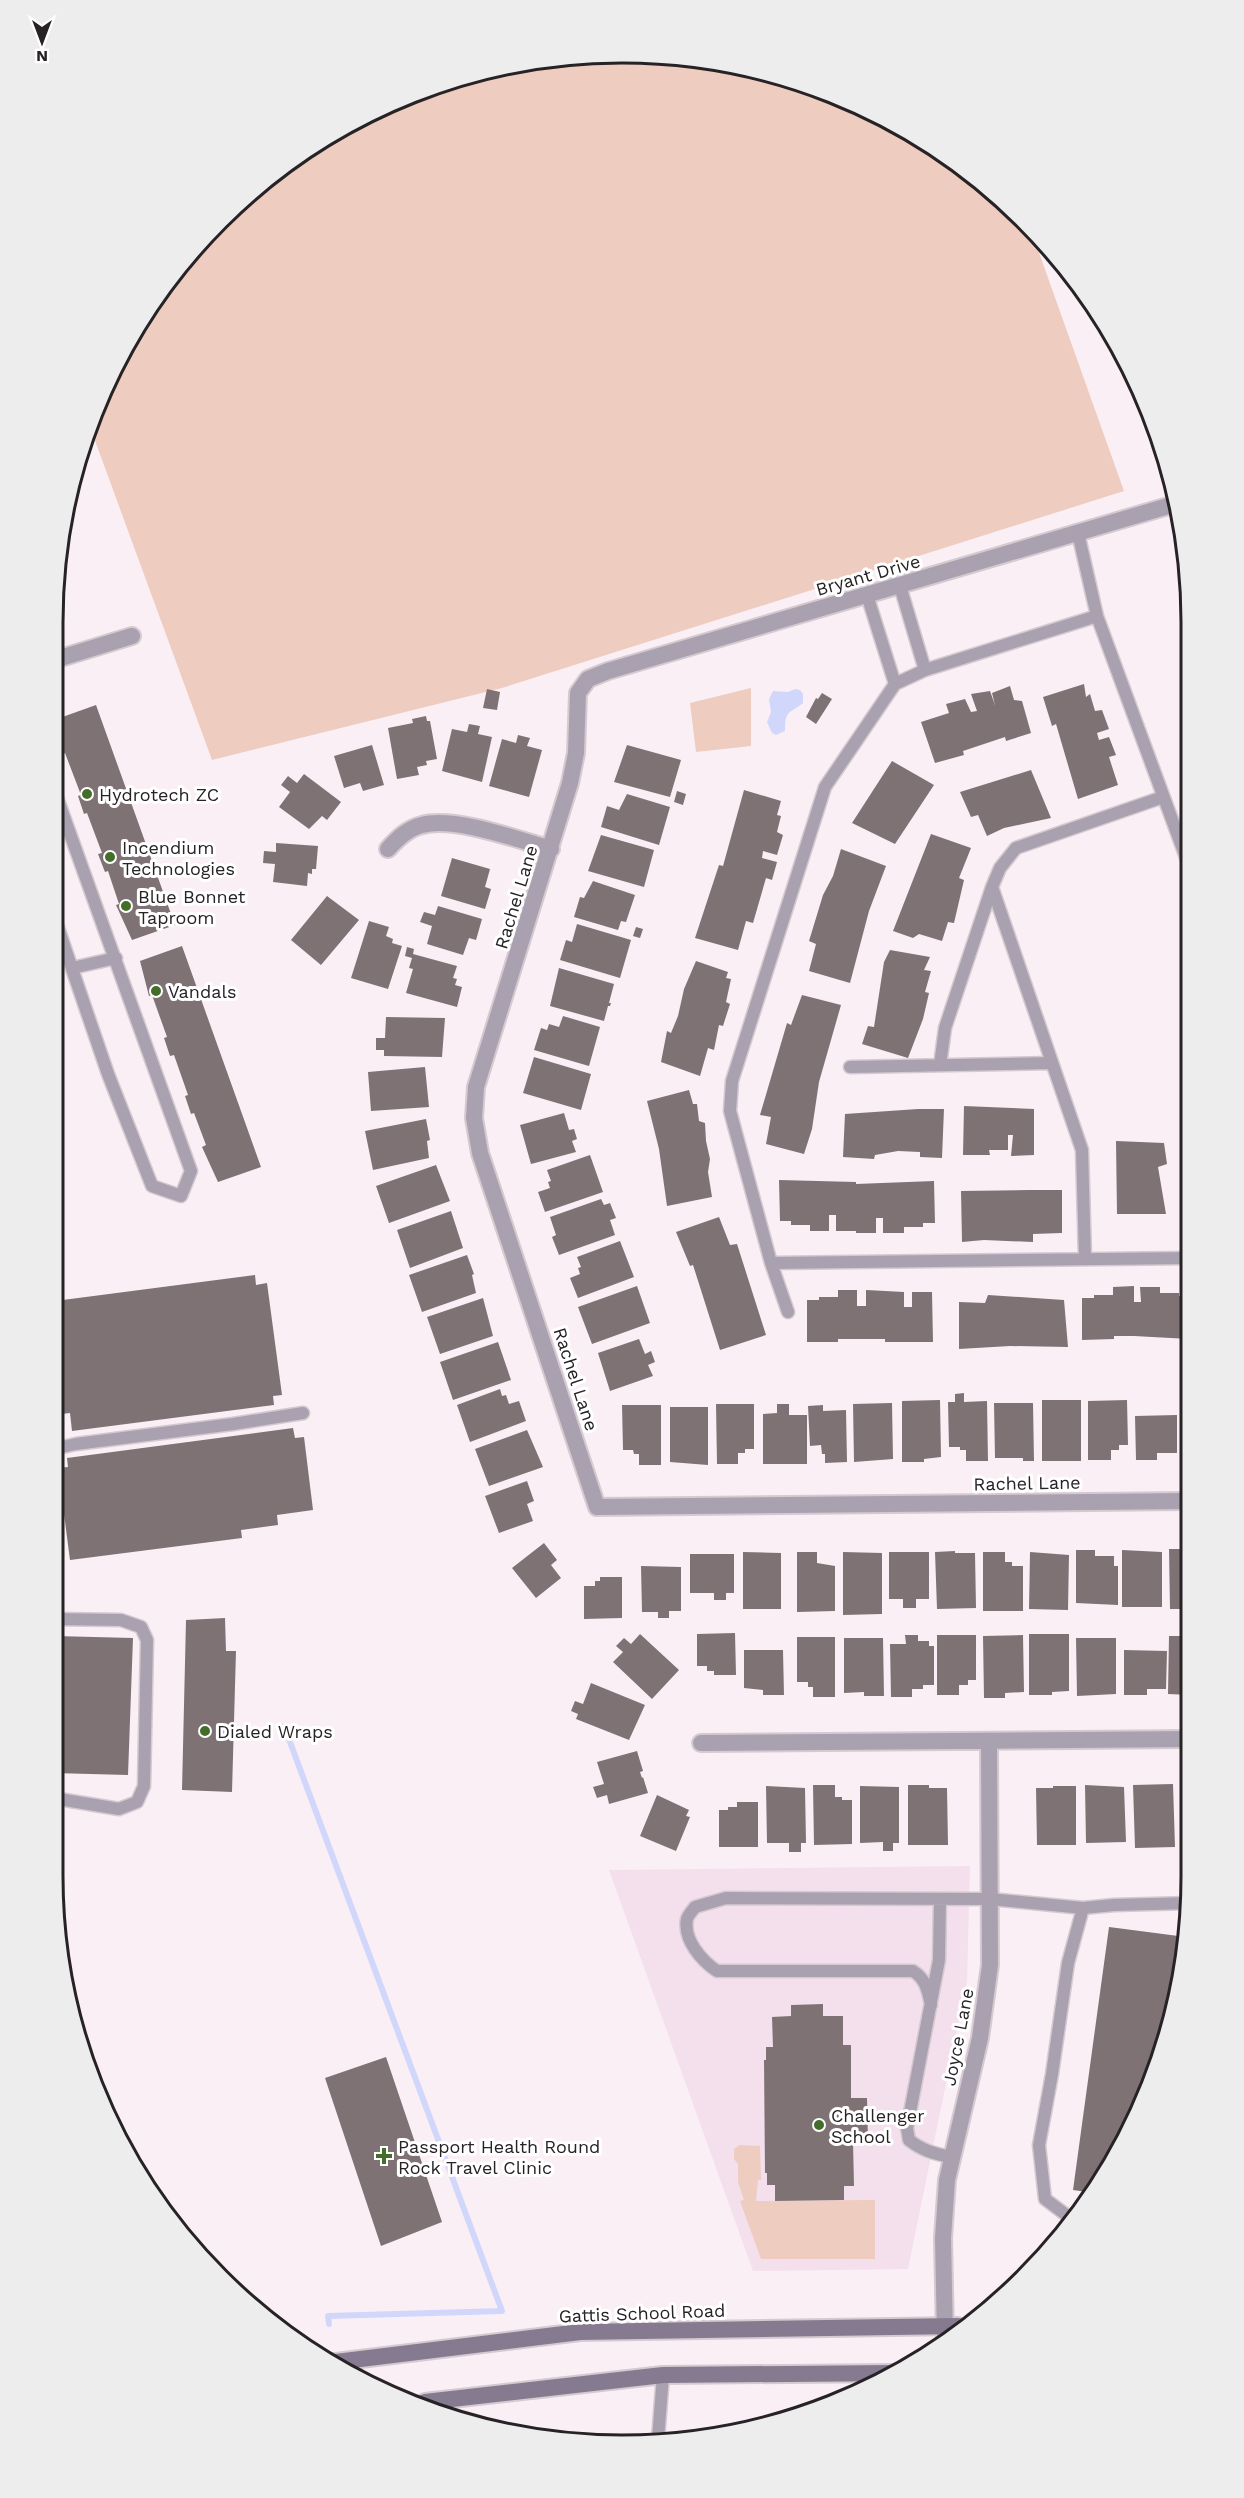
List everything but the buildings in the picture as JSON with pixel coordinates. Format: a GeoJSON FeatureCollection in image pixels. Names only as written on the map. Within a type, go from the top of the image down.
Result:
{"type":"FeatureCollection","features":[{"type":"Feature","properties":{"kind":"main road","name":"Gattis School Road"},"geometry":{"type":"LineString","coordinates":[[344,2361],[580,2331],[947,2330]]}},
{"type":"Feature","properties":{"kind":"main road"},"geometry":{"type":"LineString","coordinates":[[432,2401],[663,2375],[876,2373]]}},
{"type":"Feature","properties":{"kind":"street","name":"Bryant Drive"},"geometry":{"type":"LineString","coordinates":[[578,693],[588,679],[608,671],[1168,506]]}},
{"type":"Feature","properties":{"kind":"street"},"geometry":{"type":"LineString","coordinates":[[63,657],[132,636]]}},
{"type":"Feature","properties":{"kind":"street","name":"Rachel Lane"},"geometry":{"type":"LineString","coordinates":[[578,693],[576,753],[570,783],[476,1087],[474,1118],[480,1153],[597,1507],[1181,1501]]}},
{"type":"Feature","properties":{"kind":"street"},"geometry":{"type":"LineString","coordinates":[[388,849],[399,837],[422,824],[447,823],[484,830],[551,849]]}},
{"type":"Feature","properties":{"kind":"street"},"geometry":{"type":"LineString","coordinates":[[701,1743],[1181,1739]]}},
{"type":"Feature","properties":{"kind":"street","name":"Joyce Lane"},"geometry":{"type":"LineString","coordinates":[[949,2329],[943,2238],[947,2180],[980,2038],[990,1965],[989,1742]]}},
{"type":"Feature","properties":{"kind":"lane"},"geometry":{"type":"LineString","coordinates":[[1078,533],[1097,616],[1181,845]]}},
{"type":"Feature","properties":{"kind":"lane"},"geometry":{"type":"LineString","coordinates":[[900,586],[925,670]]}},
{"type":"Feature","properties":{"kind":"lane"},"geometry":{"type":"LineString","coordinates":[[867,595],[895,684]]}},
{"type":"Feature","properties":{"kind":"lane"},"geometry":{"type":"LineString","coordinates":[[788,1312],[771,1263],[730,1111],[732,1081],[825,787],[895,684],[925,670],[1097,616]]}},
{"type":"Feature","properties":{"kind":"lane"},"geometry":{"type":"LineString","coordinates":[[940,1065],[945,1028],[992,887],[1000,868],[1016,848],[1163,797]]}},
{"type":"Feature","properties":{"kind":"lane"},"geometry":{"type":"LineString","coordinates":[[63,814],[191,1171],[181,1196],[152,1186],[108,1074],[63,942]]}},
{"type":"Feature","properties":{"kind":"lane"},"geometry":{"type":"LineString","coordinates":[[992,887],[1082,1149],[1085,1258]]}},
{"type":"Feature","properties":{"kind":"lane"},"geometry":{"type":"LineString","coordinates":[[72,968],[116,958]]}},
{"type":"Feature","properties":{"kind":"lane"},"geometry":{"type":"LineString","coordinates":[[850,1068],[1052,1063]]}},
{"type":"Feature","properties":{"kind":"lane"},"geometry":{"type":"LineString","coordinates":[[771,1263],[1181,1257]]}},
{"type":"Feature","properties":{"kind":"lane"},"geometry":{"type":"LineString","coordinates":[[63,1447],[303,1413]]}},
{"type":"Feature","properties":{"kind":"lane"},"geometry":{"type":"LineString","coordinates":[[63,1619],[122,1620],[141,1627],[147,1640],[144,1786],[137,1802],[119,1809],[63,1800]]}},
{"type":"Feature","properties":{"kind":"lane"},"geometry":{"type":"LineString","coordinates":[[931,2005],[928,1990],[921,1977],[913,1971],[717,1971],[698,1955],[690,1937],[687,1919],[695,1907],[726,1898],[990,1899],[1083,1908],[1180,1903]]}},
{"type":"Feature","properties":{"kind":"lane"},"geometry":{"type":"LineString","coordinates":[[940,1899],[939,1960],[907,2128],[909,2140],[929,2153],[952,2157]]}},
{"type":"Feature","properties":{"kind":"lane"},"geometry":{"type":"LineString","coordinates":[[1066,2215],[1045,2199],[1039,2145],[1068,1963],[1083,1908]]}},
{"type":"Feature","properties":{"kind":"lane"},"geometry":{"type":"LineString","coordinates":[[657,2434],[663,2375]]}},
{"type":"Feature","properties":{"kind":"shaded area"},"geometry":{"type":"Polygon","coordinates":[[[585,64],[659,64],[695,68],[767,82],[802,93],[836,106],[902,138],[933,157],[991,202],[1037,248],[1124,491],[502,688],[212,760],[94,439],[106,408],[138,342],[157,311],[179,282],[202,253],[253,202],[311,157],[375,121],[408,106],[477,82],[549,68],[585,64]]]}},
{"type":"Feature","properties":{"kind":"shaded area"},"geometry":{"type":"Polygon","coordinates":[[[751,688],[751,746],[696,752],[690,703],[751,688]]]}},
{"type":"Feature","properties":{"kind":"shaded area","name":"Challenger School"},"geometry":{"type":"Polygon","coordinates":[[[970,1866],[967,1981],[908,2269],[753,2271],[609,1870],[970,1866]]]}},
{"type":"Feature","properties":{"kind":"shaded area"},"geometry":{"type":"Polygon","coordinates":[[[740,2145],[760,2146],[761,2180],[758,2180],[756,2201],[875,2200],[875,2259],[761,2259],[740,2201],[744,2200],[738,2182],[738,2164],[734,2159],[734,2149],[740,2145]]]}},
{"type":"Feature","properties":{"kind":"water"},"geometry":{"type":"Polygon","coordinates":[[[795,689],[800,690],[803,694],[803,703],[787,716],[785,731],[776,735],[772,733],[767,722],[771,712],[769,699],[773,691],[788,692],[795,689]]]}},
{"type":"Feature","properties":{"kind":"waterway"},"geometry":{"type":"LineString","coordinates":[[284,1726],[502,2311],[328,2316],[329,2324]]}},
{"type":"Feature","properties":{"kind":"place","name":"Hydrotech ZC"},"geometry":{"type":"Point","coordinates":[87,794]}},
{"type":"Feature","properties":{"kind":"place","name":"Incendium Technologies"},"geometry":{"type":"Point","coordinates":[110,857]}},
{"type":"Feature","properties":{"kind":"place","name":"Blue Bonnet Taproom"},"geometry":{"type":"Point","coordinates":[126,906]}},
{"type":"Feature","properties":{"kind":"place","name":"Vandals"},"geometry":{"type":"Point","coordinates":[156,991]}},
{"type":"Feature","properties":{"kind":"place","name":"Dialed Wraps"},"geometry":{"type":"Point","coordinates":[205,1731]}},
{"type":"Feature","properties":{"kind":"place","name":"Challenger School"},"geometry":{"type":"Point","coordinates":[819,2125]}},
{"type":"Feature","properties":{"kind":"place","name":"Passport Health Round Rock Travel Clinic"},"geometry":{"type":"Point","coordinates":[384,2156]}}]}
